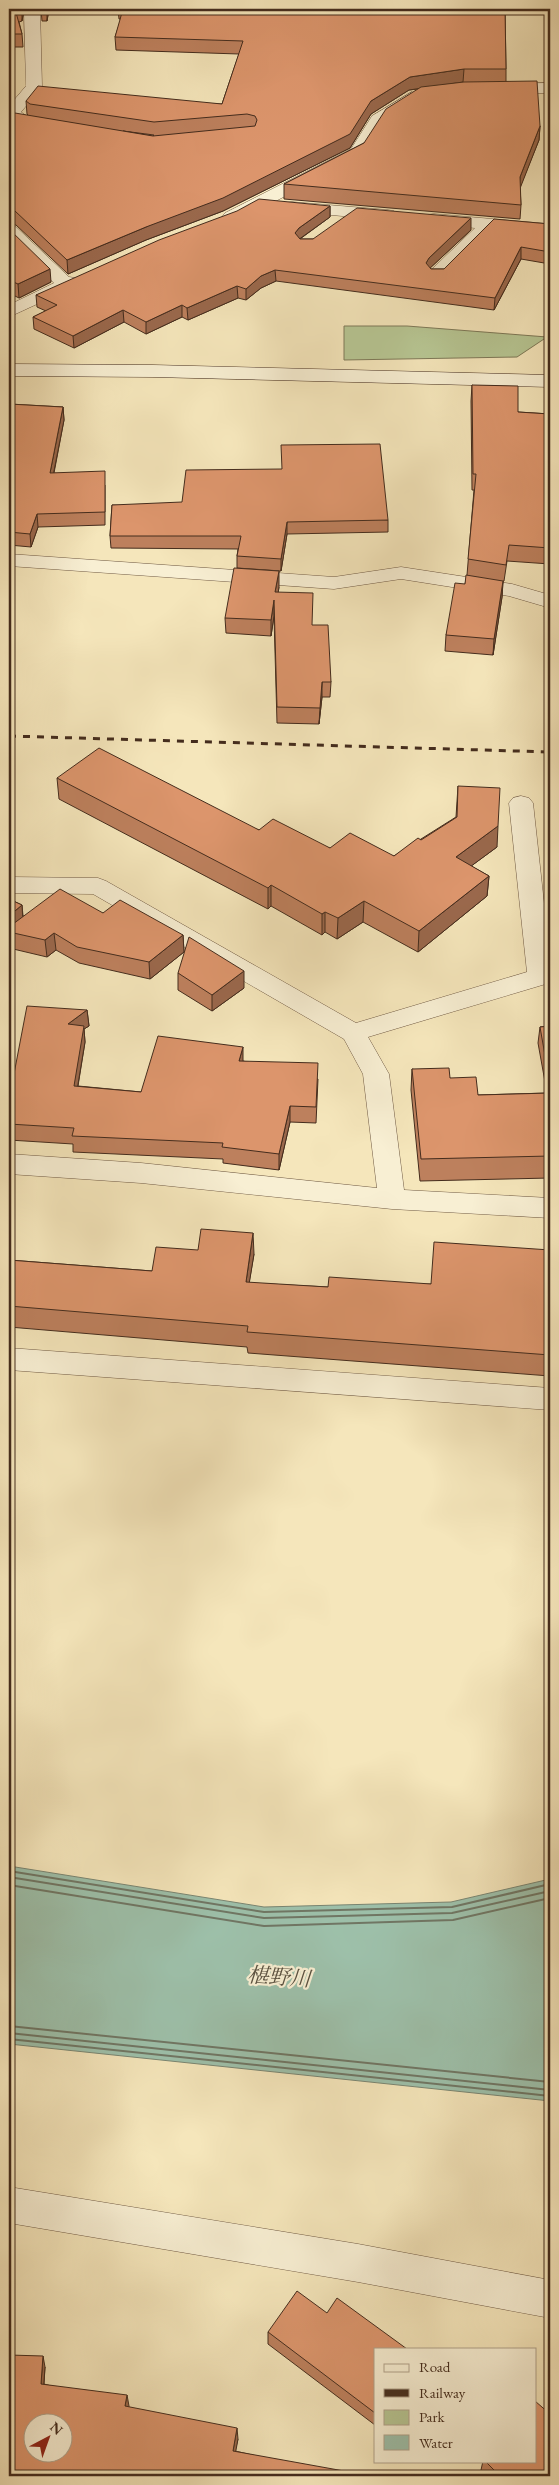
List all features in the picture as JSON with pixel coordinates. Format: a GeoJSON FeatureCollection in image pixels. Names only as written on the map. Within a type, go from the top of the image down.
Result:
{"type":"FeatureCollection","features":[{"type":"Feature","properties":{"kind":"street"},"geometry":{"type":"LineString","coordinates":[[16,9],[32,9],[34,87],[11,113],[25,123],[62,128]]}},
{"type":"Feature","properties":{"kind":"street"},"geometry":{"type":"LineString","coordinates":[[482,89],[550,88]]}},
{"type":"Feature","properties":{"kind":"street"},"geometry":{"type":"LineString","coordinates":[[213,224],[258,204],[357,152],[378,119],[416,95],[426,94]]}},
{"type":"Feature","properties":{"kind":"street"},"geometry":{"type":"LineString","coordinates":[[258,204],[401,216]]}},
{"type":"Feature","properties":{"kind":"street"},"geometry":{"type":"LineString","coordinates":[[329,228],[352,212]]}},
{"type":"Feature","properties":{"kind":"street"},"geometry":{"type":"LineString","coordinates":[[420,218],[550,230]]}},
{"type":"Feature","properties":{"kind":"street"},"geometry":{"type":"LineString","coordinates":[[436,275],[489,224]]}},
{"type":"Feature","properties":{"kind":"street"},"geometry":{"type":"LineString","coordinates":[[9,230],[66,284]]}},
{"type":"Feature","properties":{"kind":"street"},"geometry":{"type":"LineString","coordinates":[[9,312],[84,276]]}},
{"type":"Feature","properties":{"kind":"street"},"geometry":{"type":"LineString","coordinates":[[9,370],[154,371],[550,381]]}},
{"type":"Feature","properties":{"kind":"street"},"geometry":{"type":"LineString","coordinates":[[9,560],[334,583],[401,573],[512,590],[550,602]]}},
{"type":"Feature","properties":{"kind":"street"},"geometry":{"type":"LineString","coordinates":[[353,1033],[540,977],[521,803]]}},
{"type":"Feature","properties":{"kind":"street"},"geometry":{"type":"LineString","coordinates":[[9,885],[98,886],[353,1033],[376,1074],[392,1199]]}},
{"type":"Feature","properties":{"kind":"street"},"geometry":{"type":"LineString","coordinates":[[9,1164],[141,1173],[392,1199],[550,1208]]}},
{"type":"Feature","properties":{"kind":"street"},"geometry":{"type":"LineString","coordinates":[[9,1359],[550,1399]]}},
{"type":"Feature","properties":{"kind":"street"},"geometry":{"type":"LineString","coordinates":[[9,2205],[358,2263],[550,2299]]}},
{"type":"Feature","properties":{"kind":"green space"},"geometry":{"type":"Polygon","coordinates":[[[344,326],[407,326],[547,337],[517,357],[344,360],[344,326]]]}},
{"type":"Feature","properties":{"kind":"water","name":"椹野川"},"geometry":{"type":"Polygon","coordinates":[[[9,1866],[264,1907],[451,1902],[550,1879],[550,2101],[9,2044],[9,1866]]]}},
{"type":"Feature","properties":{"kind":"building"},"geometry":{"type":"Polygon","coordinates":[[[9,9],[15,9],[22,34],[9,34],[9,9]]]}},
{"type":"Feature","properties":{"kind":"building"},"geometry":{"type":"Polygon","coordinates":[[[123,9],[505,9],[506,69],[464,69],[410,77],[371,101],[350,134],[223,198],[67,260],[15,211],[9,210],[9,121],[15,113],[153,136],[255,126],[257,120],[255,116],[247,114],[154,122],[30,104],[26,101],[38,86],[222,104],[243,41],[115,37],[123,9]]]}},
{"type":"Feature","properties":{"kind":"building"},"geometry":{"type":"Polygon","coordinates":[[[537,81],[540,126],[520,177],[521,205],[284,184],[364,143],[386,109],[421,87],[464,82],[537,81]]]}},
{"type":"Feature","properties":{"kind":"building"},"geometry":{"type":"Polygon","coordinates":[[[259,199],[330,206],[299,228],[295,233],[300,239],[313,239],[357,208],[471,218],[429,258],[426,263],[431,269],[444,269],[494,219],[550,224],[550,252],[521,247],[495,298],[275,270],[261,276],[246,289],[237,286],[187,308],[182,305],[146,322],[123,310],[73,336],[33,317],[57,305],[36,295],[159,240],[237,211],[259,199]]]}},
{"type":"Feature","properties":{"kind":"building"},"geometry":{"type":"Polygon","coordinates":[[[9,229],[50,269],[18,284],[9,280],[9,229]]]}},
{"type":"Feature","properties":{"kind":"building"},"geometry":{"type":"Polygon","coordinates":[[[472,385],[518,386],[518,412],[550,414],[550,548],[509,545],[506,565],[468,559],[476,474],[473,474],[472,385]]]}},
{"type":"Feature","properties":{"kind":"building"},"geometry":{"type":"Polygon","coordinates":[[[9,404],[63,407],[50,473],[105,471],[105,512],[37,514],[30,534],[9,532],[9,404]]]}},
{"type":"Feature","properties":{"kind":"building"},"geometry":{"type":"Polygon","coordinates":[[[380,444],[388,520],[287,522],[281,559],[237,556],[241,536],[110,536],[112,505],[182,502],[186,470],[282,469],[281,445],[380,444]]]}},
{"type":"Feature","properties":{"kind":"building"},"geometry":{"type":"Polygon","coordinates":[[[234,568],[279,571],[275,592],[313,593],[312,625],[328,625],[331,682],[322,682],[320,708],[277,707],[274,600],[271,620],[225,618],[234,568]]]}},
{"type":"Feature","properties":{"kind":"building"},"geometry":{"type":"Polygon","coordinates":[[[466,575],[503,581],[494,639],[446,635],[455,583],[465,584],[466,575]]]}},
{"type":"Feature","properties":{"kind":"building"},"geometry":{"type":"Polygon","coordinates":[[[99,748],[259,830],[273,819],[330,848],[350,833],[394,856],[418,838],[421,840],[457,817],[458,786],[500,788],[498,826],[456,857],[489,876],[419,931],[364,901],[338,918],[325,912],[322,914],[271,885],[268,888],[57,778],[99,748]]]}},
{"type":"Feature","properties":{"kind":"building"},"geometry":{"type":"Polygon","coordinates":[[[60,889],[103,913],[120,900],[183,935],[149,962],[77,947],[54,933],[45,940],[9,932],[9,927],[60,889]]]}},
{"type":"Feature","properties":{"kind":"building"},"geometry":{"type":"Polygon","coordinates":[[[9,899],[22,905],[9,916],[9,899]]]}},
{"type":"Feature","properties":{"kind":"building"},"geometry":{"type":"Polygon","coordinates":[[[189,937],[244,971],[212,995],[178,973],[189,937]]]}},
{"type":"Feature","properties":{"kind":"building"},"geometry":{"type":"Polygon","coordinates":[[[27,1006],[87,1010],[68,1024],[84,1026],[74,1086],[141,1092],[158,1036],[243,1047],[239,1061],[318,1063],[316,1107],[290,1106],[279,1154],[222,1147],[223,1143],[72,1136],[74,1128],[9,1124],[9,1100],[27,1006]]]}},
{"type":"Feature","properties":{"kind":"building"},"geometry":{"type":"Polygon","coordinates":[[[550,1026],[550,1084],[540,1027],[550,1026]]]}},
{"type":"Feature","properties":{"kind":"building"},"geometry":{"type":"Polygon","coordinates":[[[449,1068],[450,1078],[476,1077],[478,1095],[550,1093],[550,1156],[421,1159],[412,1069],[449,1068]]]}},
{"type":"Feature","properties":{"kind":"building"},"geometry":{"type":"Polygon","coordinates":[[[201,1229],[253,1233],[246,1282],[328,1287],[329,1277],[431,1284],[434,1242],[550,1250],[550,1355],[247,1332],[248,1326],[9,1306],[9,1260],[152,1271],[156,1247],[198,1250],[201,1229]]]}},
{"type":"Feature","properties":{"kind":"building"},"geometry":{"type":"Polygon","coordinates":[[[297,2291],[327,2313],[337,2298],[406,2348],[374,2348],[374,2412],[268,2332],[297,2291]]]}},
{"type":"Feature","properties":{"kind":"building"},"geometry":{"type":"Polygon","coordinates":[[[9,2355],[43,2356],[41,2384],[127,2395],[125,2406],[237,2428],[233,2451],[344,2471],[341,2476],[137,2476],[116,2472],[116,2476],[9,2476],[9,2355]]]}},
{"type":"Feature","properties":{"kind":"building"},"geometry":{"type":"Polygon","coordinates":[[[536,2402],[550,2414],[550,2476],[500,2476],[486,2462],[536,2462],[536,2402]]]}},
{"type":"Feature","properties":{"kind":"railway"},"geometry":{"type":"LineString","coordinates":[[9,736],[550,752]]}}]}
